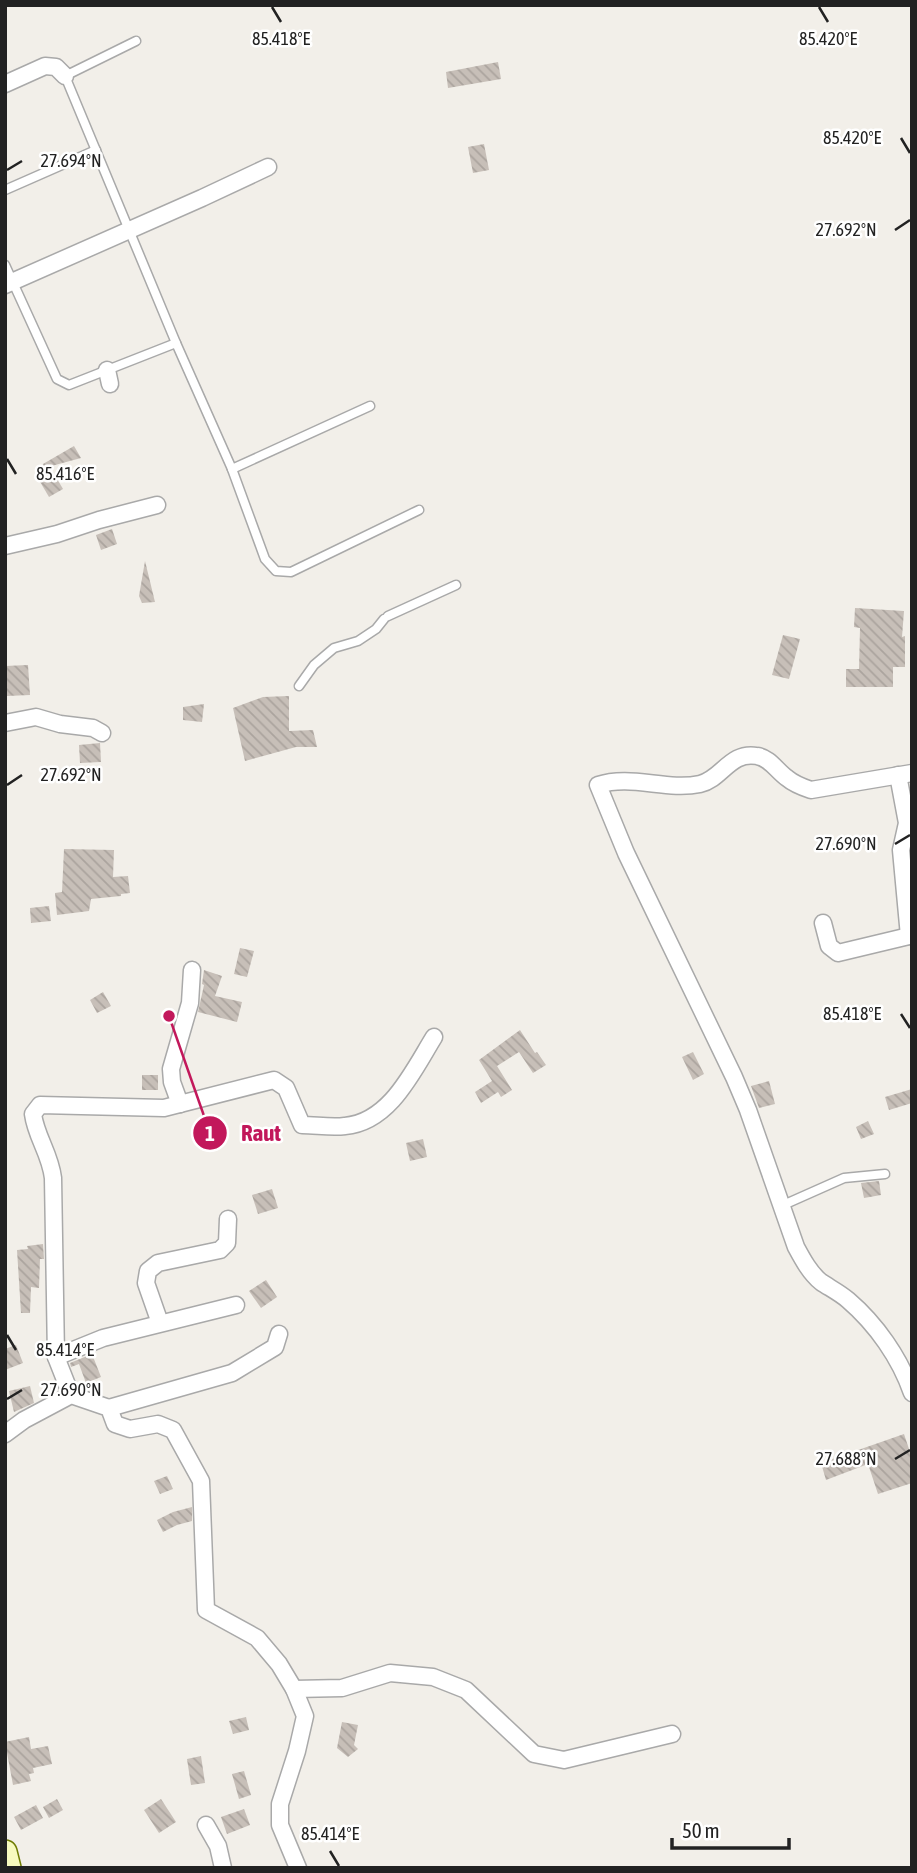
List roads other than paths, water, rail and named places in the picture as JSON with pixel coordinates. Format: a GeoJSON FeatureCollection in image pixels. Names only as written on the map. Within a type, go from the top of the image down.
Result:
{"type":"FeatureCollection","features":[{"type":"Feature","properties":{"kind":"main road"},"geometry":{"type":"LineString","coordinates":[[5,1852],[9,1868]]}},
{"type":"Feature","properties":{"kind":"street"},"geometry":{"type":"LineString","coordinates":[[5,84],[45,66],[57,67],[65,76]]}},
{"type":"Feature","properties":{"kind":"street"},"geometry":{"type":"LineString","coordinates":[[9,283],[268,167]]}},
{"type":"Feature","properties":{"kind":"street"},"geometry":{"type":"LineString","coordinates":[[5,545],[57,534],[157,505]]}},
{"type":"Feature","properties":{"kind":"street"},"geometry":{"type":"LineString","coordinates":[[5,723],[36,717],[60,724],[93,728],[102,733]]}},
{"type":"Feature","properties":{"kind":"street"},"geometry":{"type":"LineString","coordinates":[[823,923],[830,946],[838,953],[911,936],[901,849],[907,823],[905,774],[811,790],[784,776],[769,761],[757,756],[745,756],[732,760],[709,780],[700,784],[664,786],[612,780],[598,785],[625,853],[734,1077],[796,1247],[807,1268],[820,1281],[846,1298],[865,1315],[886,1343],[912,1393]]}},
{"type":"Feature","properties":{"kind":"street"},"geometry":{"type":"LineString","coordinates":[[180,1104],[172,1082],[171,1069],[190,1003],[192,971]]}},
{"type":"Feature","properties":{"kind":"street"},"geometry":{"type":"LineString","coordinates":[[71,1395],[56,1357],[53,1178],[51,1159],[35,1125],[33,1114],[40,1105],[164,1108],[274,1080],[286,1088],[302,1125],[347,1126],[373,1116],[397,1096],[434,1037]]}},
{"type":"Feature","properties":{"kind":"street"},"geometry":{"type":"LineString","coordinates":[[160,1323],[146,1283],[148,1271],[158,1263],[220,1250],[227,1243],[228,1219]]}},
{"type":"Feature","properties":{"kind":"street"},"geometry":{"type":"LineString","coordinates":[[56,1357],[103,1338],[236,1305]]}},
{"type":"Feature","properties":{"kind":"street"},"geometry":{"type":"LineString","coordinates":[[5,1434],[24,1420],[71,1395],[109,1408],[232,1373],[275,1347],[279,1334]]}},
{"type":"Feature","properties":{"kind":"street"},"geometry":{"type":"LineString","coordinates":[[109,1408],[115,1424],[130,1429],[158,1424],[173,1430],[201,1480],[206,1610],[257,1638],[279,1664],[294,1689],[305,1716],[298,1751],[280,1804],[280,1825],[298,1868]]}},
{"type":"Feature","properties":{"kind":"street"},"geometry":{"type":"LineString","coordinates":[[294,1689],[342,1688],[390,1673],[433,1677],[466,1690],[534,1754],[564,1760],[672,1734]]}},
{"type":"Feature","properties":{"kind":"street"},"geometry":{"type":"LineString","coordinates":[[206,1825],[218,1846],[223,1868]]}},
{"type":"Feature","properties":{"kind":"lane"},"geometry":{"type":"LineString","coordinates":[[135,41],[65,76],[176,343],[232,469],[265,559],[276,571],[291,572],[419,510]]}},
{"type":"Feature","properties":{"kind":"lane"},"geometry":{"type":"LineString","coordinates":[[5,190],[96,150]]}},
{"type":"Feature","properties":{"kind":"lane"},"geometry":{"type":"LineString","coordinates":[[5,265],[9,283],[57,379],[69,385],[109,377],[176,343]]}},
{"type":"Feature","properties":{"kind":"lane"},"geometry":{"type":"LineString","coordinates":[[232,469],[370,405]]}},
{"type":"Feature","properties":{"kind":"lane"},"geometry":{"type":"LineString","coordinates":[[299,686],[314,665],[334,648],[358,641],[376,629],[386,617],[456,585]]}},
{"type":"Feature","properties":{"kind":"lane"},"geometry":{"type":"LineString","coordinates":[[781,1206],[844,1178],[885,1174]]}},
{"type":"Feature","properties":{"kind":"place","name":"Raut"},"geometry":{"type":"Point","coordinates":[169,1016]}}]}
